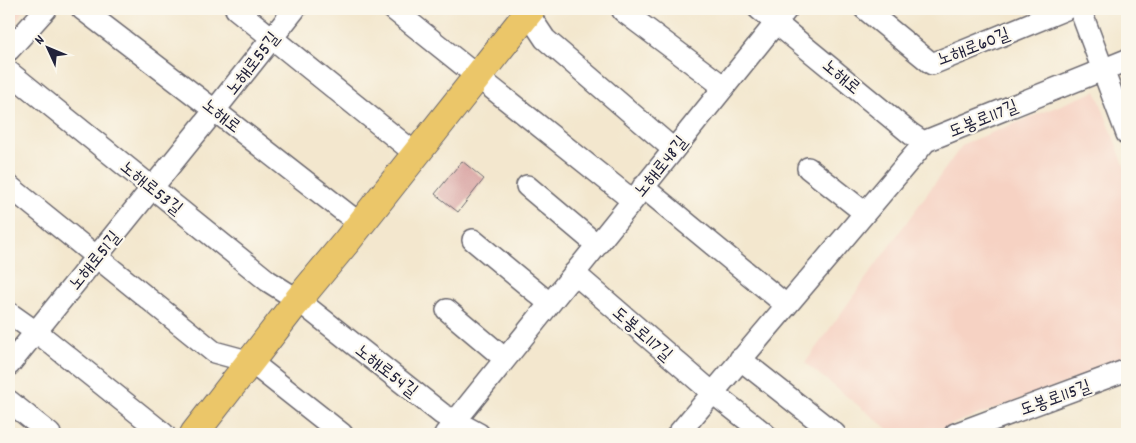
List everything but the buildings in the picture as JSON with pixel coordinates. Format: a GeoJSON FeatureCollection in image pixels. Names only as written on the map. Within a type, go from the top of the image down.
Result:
{"type":"FeatureCollection","features":[{"type":"Feature","properties":{"kind":"main road"},"geometry":{"type":"LineString","coordinates":[[194,434],[298,300],[478,76],[528,10]]}},
{"type":"Feature","properties":{"kind":"street"},"geometry":{"type":"LineString","coordinates":[[9,50],[46,9]]}},
{"type":"Feature","properties":{"kind":"street","name":"노해로"},"geometry":{"type":"LineString","coordinates":[[82,9],[360,224]]}},
{"type":"Feature","properties":{"kind":"street"},"geometry":{"type":"LineString","coordinates":[[236,9],[416,154]]}},
{"type":"Feature","properties":{"kind":"street","name":"노해로55길"},"geometry":{"type":"LineString","coordinates":[[152,187],[295,9]]}},
{"type":"Feature","properties":{"kind":"street"},"geometry":{"type":"LineString","coordinates":[[393,9],[478,76],[786,305]]}},
{"type":"Feature","properties":{"kind":"street","name":"노해로"},"geometry":{"type":"LineString","coordinates":[[759,9],[781,15],[911,134],[920,140],[926,141]]}},
{"type":"Feature","properties":{"kind":"street","name":"노해로60길"},"geometry":{"type":"LineString","coordinates":[[865,9],[932,64],[1066,9]]}},
{"type":"Feature","properties":{"kind":"street"},"geometry":{"type":"LineString","coordinates":[[1080,9],[1127,134]]}},
{"type":"Feature","properties":{"kind":"street"},"geometry":{"type":"LineString","coordinates":[[528,10],[545,39],[673,149]]}},
{"type":"Feature","properties":{"kind":"street"},"geometry":{"type":"LineString","coordinates":[[623,11],[724,87]]}},
{"type":"Feature","properties":{"kind":"street","name":"노해로48길"},"geometry":{"type":"LineString","coordinates":[[450,427],[781,15]]}},
{"type":"Feature","properties":{"kind":"street","name":"도봉로117길"},"geometry":{"type":"LineString","coordinates":[[678,434],[926,141],[1127,60]]}},
{"type":"Feature","properties":{"kind":"street","name":"노해로53길"},"geometry":{"type":"LineString","coordinates":[[9,72],[268,281],[298,300]]}},
{"type":"Feature","properties":{"kind":"street"},"geometry":{"type":"LineString","coordinates":[[808,168],[864,213]]}},
{"type":"Feature","properties":{"kind":"street"},"geometry":{"type":"LineString","coordinates":[[9,186],[214,352],[251,362],[342,434]]}},
{"type":"Feature","properties":{"kind":"street"},"geometry":{"type":"LineString","coordinates":[[527,186],[596,245]]}},
{"type":"Feature","properties":{"kind":"street","name":"노해로51길"},"geometry":{"type":"LineString","coordinates":[[9,365],[152,187]]}},
{"type":"Feature","properties":{"kind":"street"},"geometry":{"type":"LineString","coordinates":[[473,240],[549,303]]}},
{"type":"Feature","properties":{"kind":"street","name":"도봉로117길"},"geometry":{"type":"LineString","coordinates":[[574,273],[712,392],[765,434]]}},
{"type":"Feature","properties":{"kind":"street","name":"노해로54길"},"geometry":{"type":"LineString","coordinates":[[298,300],[442,414],[450,427],[479,434]]}},
{"type":"Feature","properties":{"kind":"street"},"geometry":{"type":"LineString","coordinates":[[447,310],[505,359]]}},
{"type":"Feature","properties":{"kind":"street"},"geometry":{"type":"LineString","coordinates":[[9,313],[164,434]]}},
{"type":"Feature","properties":{"kind":"street"},"geometry":{"type":"LineString","coordinates":[[740,359],[835,434]]}},
{"type":"Feature","properties":{"kind":"street","name":"도봉로115길"},"geometry":{"type":"LineString","coordinates":[[955,434],[1127,370]]}},
{"type":"Feature","properties":{"kind":"street"},"geometry":{"type":"LineString","coordinates":[[9,401],[50,434]]}},
{"type":"Feature","properties":{"kind":"shaded area"},"geometry":{"type":"Polygon","coordinates":[[[9,9],[25,9],[9,32],[9,9]]]}},
{"type":"Feature","properties":{"kind":"shaded area"},"geometry":{"type":"Polygon","coordinates":[[[1096,91],[1127,173],[1127,361],[950,425],[942,434],[894,434],[805,363],[963,144],[1096,91]]]}}]}
